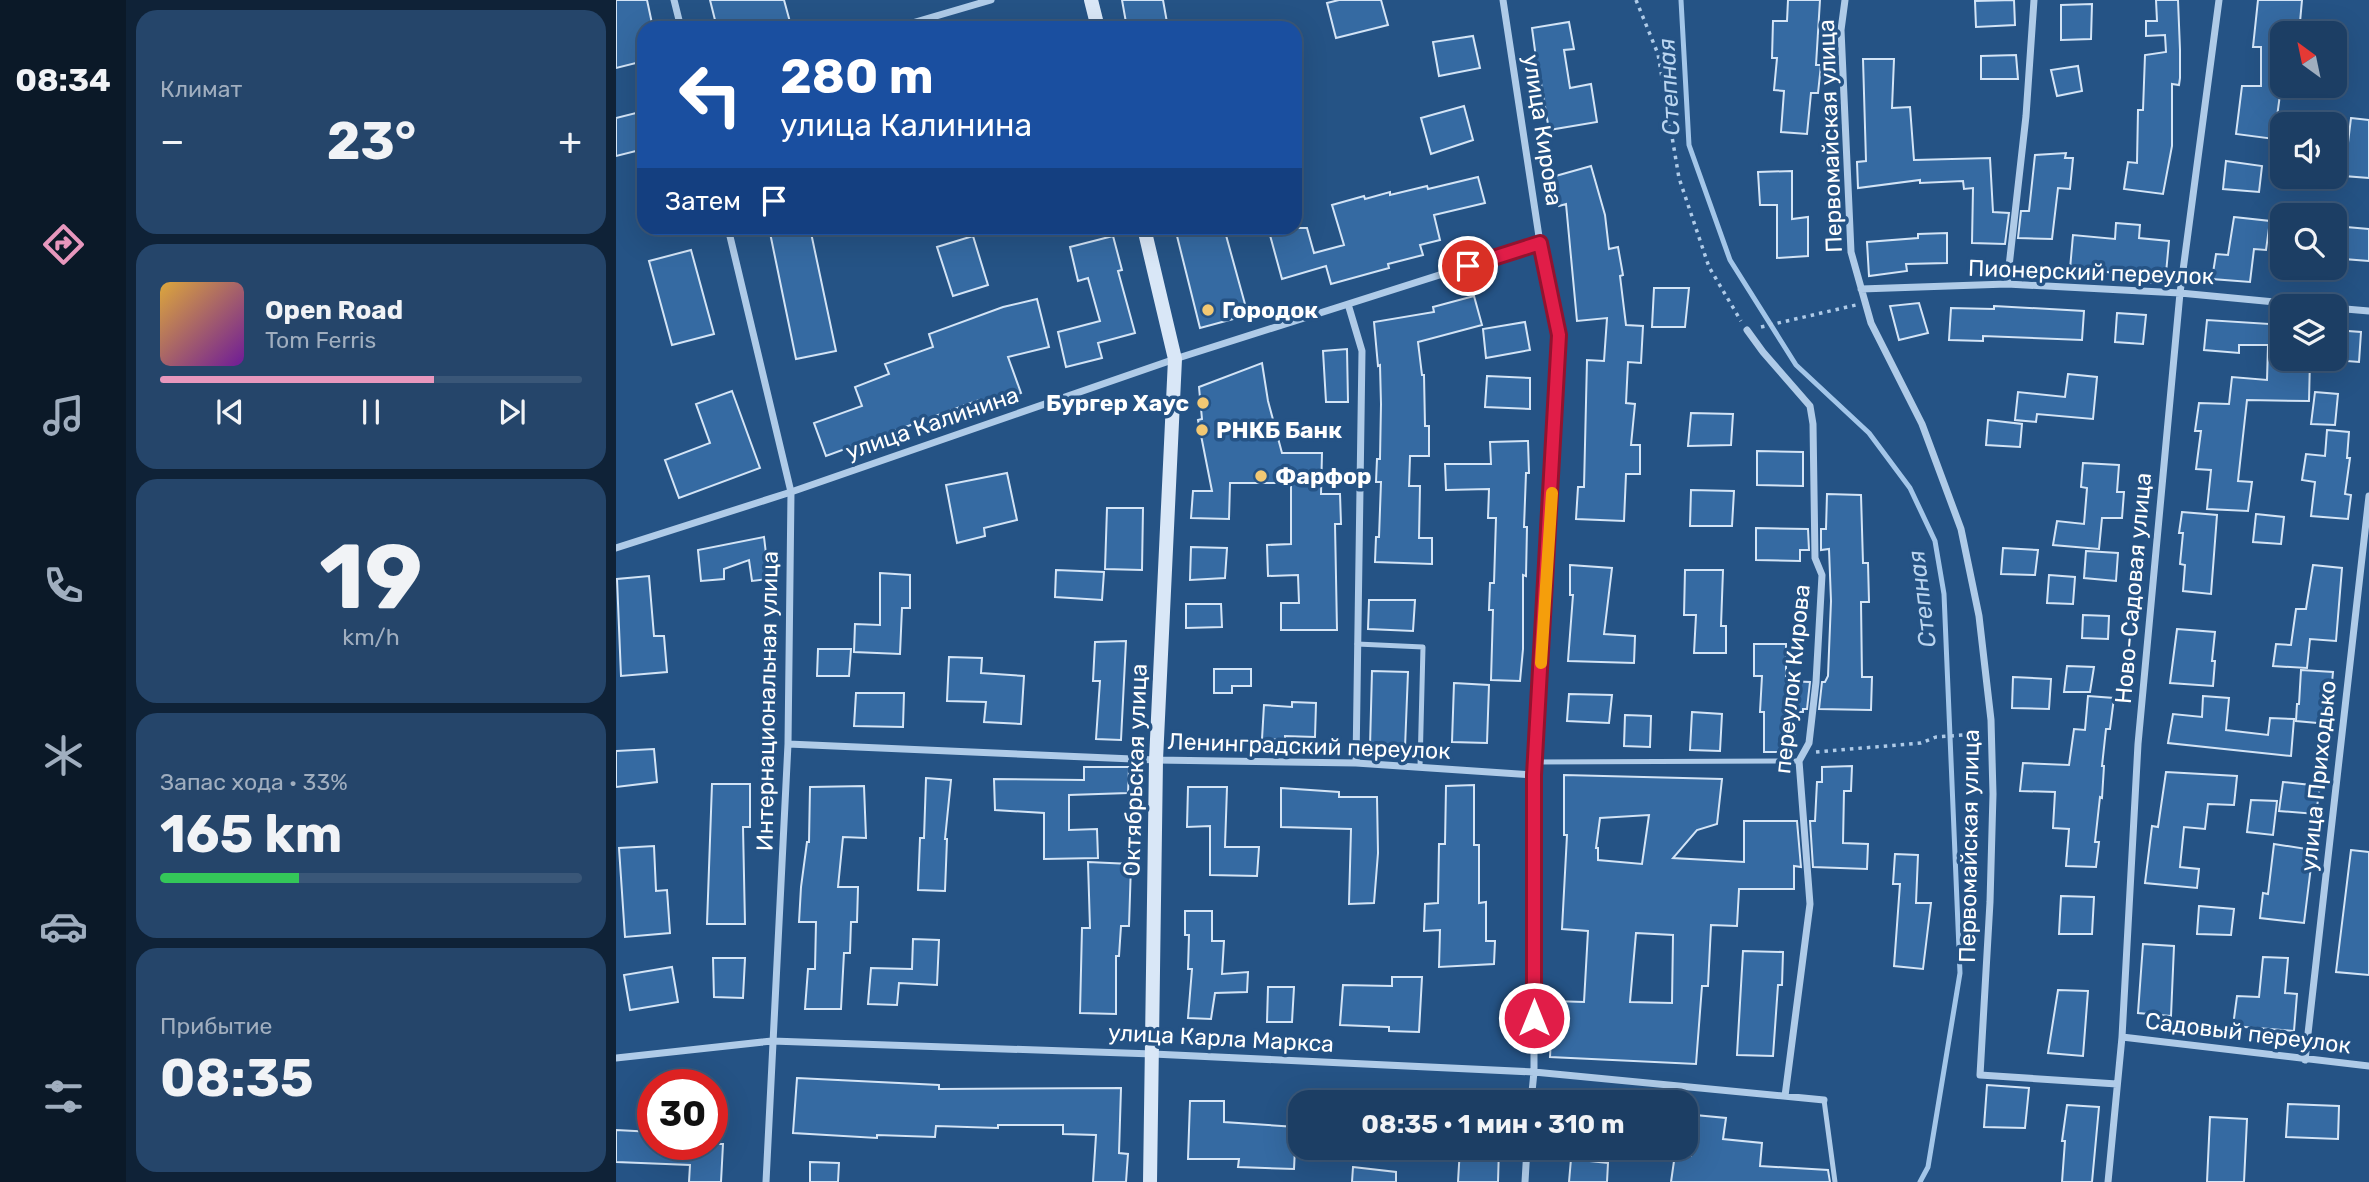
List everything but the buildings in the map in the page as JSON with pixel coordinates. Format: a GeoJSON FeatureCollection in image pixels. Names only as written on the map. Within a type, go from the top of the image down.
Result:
{"type":"FeatureCollection","features":[{"type":"Feature","properties":{"kind":"main road"},"geometry":{"type":"LineString","coordinates":[[1091,0],[1096,21]]}},
{"type":"Feature","properties":{"kind":"main road","name":"Октябрьская улица"},"geometry":{"type":"LineString","coordinates":[[1146,235],[1175,359],[1156,760],[1150,1182]]}},
{"type":"Feature","properties":{"kind":"street"},"geometry":{"type":"LineString","coordinates":[[674,0],[679,21]]}},
{"type":"Feature","properties":{"kind":"street"},"geometry":{"type":"LineString","coordinates":[[919,21],[990,0]]}},
{"type":"Feature","properties":{"kind":"street","name":"улица Кирова"},"geometry":{"type":"LineString","coordinates":[[1503,0],[1540,243],[1559,335],[1534,775],[1532,1090]]}},
{"type":"Feature","properties":{"kind":"street","name":"Первомайская улица"},"geometry":{"type":"LineString","coordinates":[[1845,0],[1841,30],[1851,252],[1871,323],[1922,424],[1961,529],[1979,616],[1991,720],[1993,794],[1980,1075],[2117,1084]]}},
{"type":"Feature","properties":{"kind":"street"},"geometry":{"type":"LineString","coordinates":[[2007,284],[2026,116],[2034,0]]}},
{"type":"Feature","properties":{"kind":"street","name":"Ново-Садовая улица"},"geometry":{"type":"LineString","coordinates":[[2108,1182],[2122,1037],[2138,744],[2180,293],[2219,0]]}},
{"type":"Feature","properties":{"kind":"street","name":"Интернациональная улица"},"geometry":{"type":"LineString","coordinates":[[730,235],[791,492],[788,744],[766,1182]]}},
{"type":"Feature","properties":{"kind":"street","name":"улица Калинина"},"geometry":{"type":"LineString","coordinates":[[616,548],[791,492],[1175,359],[1540,243]]}},
{"type":"Feature","properties":{"kind":"street","name":"Пионерский переулок"},"geometry":{"type":"LineString","coordinates":[[1861,289],[2007,284],[2180,293],[2270,301]]}},
{"type":"Feature","properties":{"kind":"street"},"geometry":{"type":"LineString","coordinates":[[1348,304],[1362,351],[1356,763]]}},
{"type":"Feature","properties":{"kind":"street"},"geometry":{"type":"LineString","coordinates":[[2347,309],[2369,311]]}},
{"type":"Feature","properties":{"kind":"street","name":"переулок Кирова"},"geometry":{"type":"LineString","coordinates":[[1747,330],[1810,406],[1813,424],[1815,558],[1822,575],[1816,682],[1809,743],[1799,761],[1810,904],[1785,1096]]}},
{"type":"Feature","properties":{"kind":"street","name":"улица Приходько"},"geometry":{"type":"LineString","coordinates":[[2305,1060],[2369,496]]}},
{"type":"Feature","properties":{"kind":"street","name":"Ленинградский переулок"},"geometry":{"type":"LineString","coordinates":[[788,744],[1156,760],[1356,763],[1534,775]]}},
{"type":"Feature","properties":{"kind":"street","name":"Садовый переулок"},"geometry":{"type":"LineString","coordinates":[[2122,1037],[2369,1066]]}},
{"type":"Feature","properties":{"kind":"street","name":"улица Карла Маркса"},"geometry":{"type":"LineString","coordinates":[[616,1058],[772,1041],[1153,1054],[1534,1072],[1824,1100]]}},
{"type":"Feature","properties":{"kind":"street"},"geometry":{"type":"LineString","coordinates":[[1525,1182],[1526,1160]]}},
{"type":"Feature","properties":{"kind":"lane"},"geometry":{"type":"LineString","coordinates":[[1357,644],[1423,647],[1420,767]]}},
{"type":"Feature","properties":{"kind":"lane"},"geometry":{"type":"LineString","coordinates":[[1535,762],[1799,761]]}},
{"type":"Feature","properties":{"kind":"lane"},"geometry":{"type":"LineString","coordinates":[[1824,1100],[1835,1182]]}},
{"type":"Feature","properties":{"kind":"path"},"geometry":{"type":"LineString","coordinates":[[1636,0],[1658,54],[1679,178],[1709,267],[1747,330],[1864,303]]}},
{"type":"Feature","properties":{"kind":"path"},"geometry":{"type":"LineString","coordinates":[[1804,753],[1921,743],[1936,737],[1965,737]]}},
{"type":"Feature","properties":{"kind":"waterway","name":"Степная"},"geometry":{"type":"LineString","coordinates":[[1681,0],[1689,145],[1730,260],[1796,365],[1869,433],[1910,488],[1935,541],[1944,594],[1960,973],[1928,1167],[1920,1182]]}},
{"type":"Feature","properties":{"kind":"slow traffic"},"geometry":{"type":"LineString","coordinates":[[1541,663],[1552,493]]}},
{"type":"Feature","properties":{"kind":"place","name":"Городок"},"geometry":{"type":"Point","coordinates":[1208,310]}},
{"type":"Feature","properties":{"kind":"place","name":"Бургер Хаус"},"geometry":{"type":"Point","coordinates":[1203,403]}},
{"type":"Feature","properties":{"kind":"place","name":"РНКБ Банк"},"geometry":{"type":"Point","coordinates":[1202,430]}},
{"type":"Feature","properties":{"kind":"place","name":"Фарфор"},"geometry":{"type":"Point","coordinates":[1261,476]}},
{"type":"Feature","properties":{"kind":"route"},"geometry":{"type":"LineString","coordinates":[[1468,266],[1540,243],[1559,335],[1534,775],[1534,1018]]}}]}
